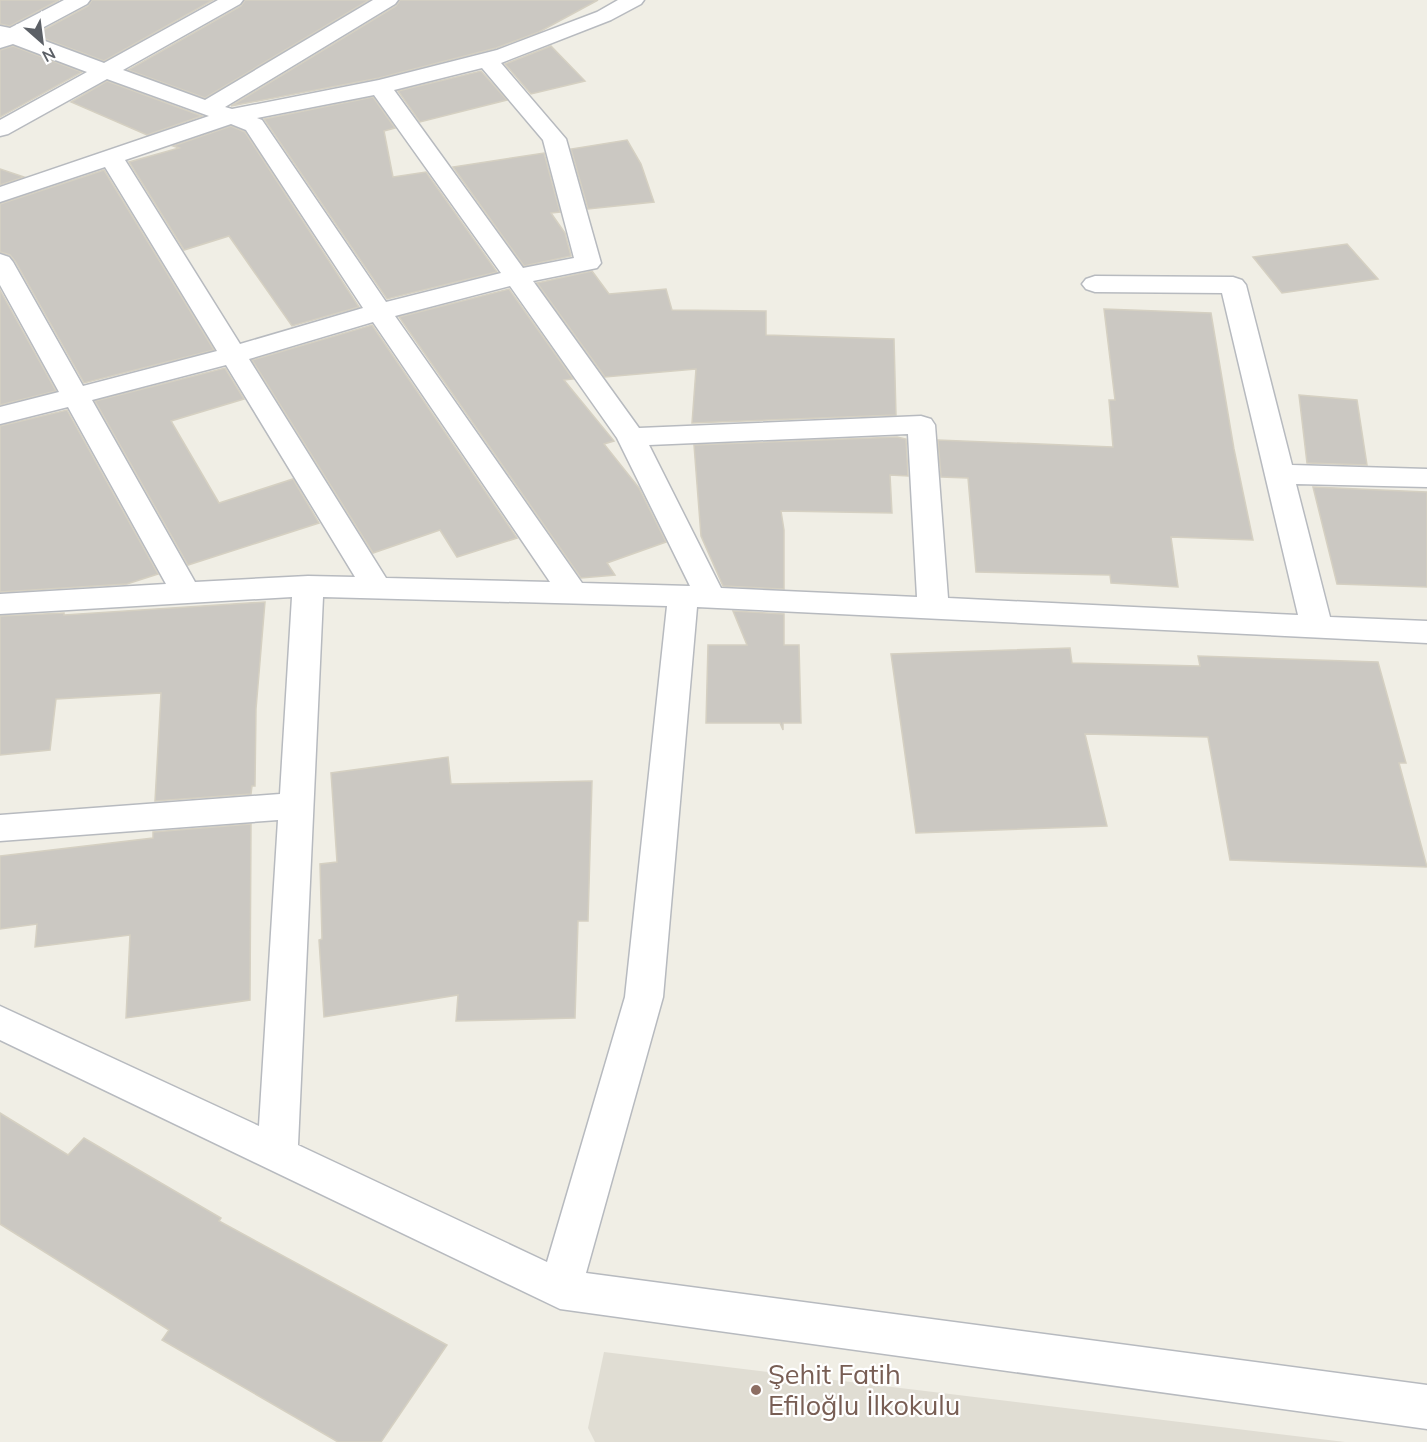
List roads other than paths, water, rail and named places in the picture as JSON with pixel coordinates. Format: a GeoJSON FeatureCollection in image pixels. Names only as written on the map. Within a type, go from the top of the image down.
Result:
{"type":"FeatureCollection","features":[{"type":"Feature","properties":{"kind":"street"},"geometry":{"type":"LineString","coordinates":[[4,37],[80,0]]}},
{"type":"Feature","properties":{"kind":"street"},"geometry":{"type":"LineString","coordinates":[[0,129],[233,0]]}},
{"type":"Feature","properties":{"kind":"street"},"geometry":{"type":"LineString","coordinates":[[209,107],[388,0]]}},
{"type":"Feature","properties":{"kind":"street"},"geometry":{"type":"LineString","coordinates":[[0,195],[233,116],[380,87],[505,55],[604,16],[634,0]]}},
{"type":"Feature","properties":{"kind":"street"},"geometry":{"type":"LineString","coordinates":[[4,37],[108,71],[254,125],[379,312],[573,593]]}},
{"type":"Feature","properties":{"kind":"street"},"geometry":{"type":"LineString","coordinates":[[0,416],[233,355],[379,312],[516,277],[588,263],[554,139],[487,60]]}},
{"type":"Feature","properties":{"kind":"street"},"geometry":{"type":"LineString","coordinates":[[380,87],[631,437],[697,597],[644,997],[560,1289]]}},
{"type":"Feature","properties":{"kind":"street"},"geometry":{"type":"LineString","coordinates":[[111,157],[377,588]]}},
{"type":"Feature","properties":{"kind":"street"},"geometry":{"type":"LineString","coordinates":[[0,262],[186,593]]}},
{"type":"Feature","properties":{"kind":"street"},"geometry":{"type":"LineString","coordinates":[[1095,284],[1233,285],[1317,627]]}},
{"type":"Feature","properties":{"kind":"street"},"geometry":{"type":"LineString","coordinates":[[631,437],[921,425],[933,609]]}},
{"type":"Feature","properties":{"kind":"street"},"geometry":{"type":"LineString","coordinates":[[1280,474],[1427,478]]}},
{"type":"Feature","properties":{"kind":"street"},"geometry":{"type":"LineString","coordinates":[[277,1154],[308,586]]}},
{"type":"Feature","properties":{"kind":"street"},"geometry":{"type":"LineString","coordinates":[[0,604],[308,586],[697,597],[1427,633]]}},
{"type":"Feature","properties":{"kind":"street"},"geometry":{"type":"LineString","coordinates":[[0,828],[296,806]]}},
{"type":"Feature","properties":{"kind":"street"},"geometry":{"type":"LineString","coordinates":[[0,1022],[560,1289],[1427,1407]]}},
{"type":"Feature","properties":{"kind":"place","name":"Şehit Fatih Efiloğlu İlkokulu"},"geometry":{"type":"Point","coordinates":[756,1390]}}]}
